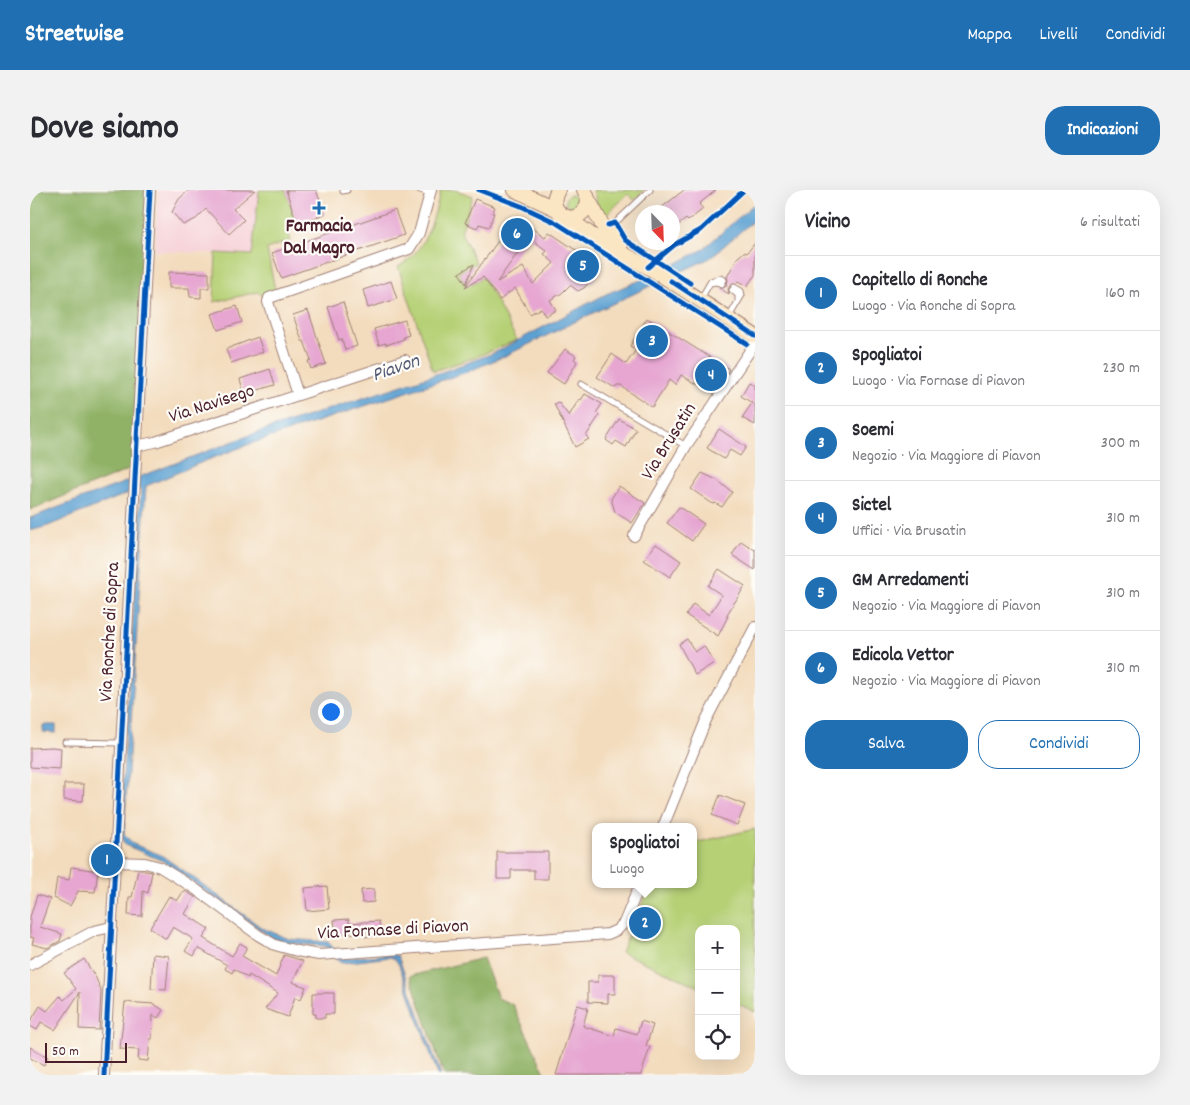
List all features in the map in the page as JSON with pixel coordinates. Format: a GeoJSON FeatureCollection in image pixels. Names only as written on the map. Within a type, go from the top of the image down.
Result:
{"type":"FeatureCollection","features":[{"type":"Feature","properties":{"kind":"main road"},"geometry":{"type":"LineString","coordinates":[[516,190],[552,190]]}},
{"type":"Feature","properties":{"kind":"main road"},"geometry":{"type":"LineString","coordinates":[[516,190],[570,218],[582,214],[588,204],[586,193]]}},
{"type":"Feature","properties":{"kind":"main road"},"geometry":{"type":"LineString","coordinates":[[558,190],[554,198],[560,212],[594,237],[632,257]]}},
{"type":"Feature","properties":{"kind":"main road"},"geometry":{"type":"LineString","coordinates":[[586,193],[604,228],[620,248],[652,270],[671,281],[687,287],[699,301],[755,336]]}},
{"type":"Feature","properties":{"kind":"street","name":"Via Ronche di Sopra"},"geometry":{"type":"LineString","coordinates":[[104,1075],[110,927],[150,190]]}},
{"type":"Feature","properties":{"kind":"street"},"geometry":{"type":"LineString","coordinates":[[298,395],[268,302],[270,298],[408,249],[419,233],[427,191]]}},
{"type":"Feature","properties":{"kind":"street","name":"Via Brusatin"},"geometry":{"type":"LineString","coordinates":[[634,536],[686,446],[755,343]]}},
{"type":"Feature","properties":{"kind":"street","name":"Via Navisego"},"geometry":{"type":"LineString","coordinates":[[136,446],[155,442],[405,360]]}},
{"type":"Feature","properties":{"kind":"street"},"geometry":{"type":"LineString","coordinates":[[665,823],[706,720],[755,627]]}},
{"type":"Feature","properties":{"kind":"street","name":"Via Fornase di Piavon"},"geometry":{"type":"LineString","coordinates":[[114,862],[145,863],[160,867],[194,888],[258,935],[275,945],[319,954],[608,934],[617,930],[624,923],[638,888]]}},
{"type":"Feature","properties":{"kind":"street"},"geometry":{"type":"LineString","coordinates":[[30,964],[94,931],[110,927]]}},
{"type":"Feature","properties":{"kind":"lane"},"geometry":{"type":"LineString","coordinates":[[343,190],[347,190]]}},
{"type":"Feature","properties":{"kind":"lane"},"geometry":{"type":"LineString","coordinates":[[615,223],[650,190]]}},
{"type":"Feature","properties":{"kind":"lane"},"geometry":{"type":"LineString","coordinates":[[699,301],[710,283],[723,282]]}},
{"type":"Feature","properties":{"kind":"lane"},"geometry":{"type":"LineString","coordinates":[[728,320],[742,293],[733,288]]}},
{"type":"Feature","properties":{"kind":"lane"},"geometry":{"type":"LineString","coordinates":[[581,384],[686,446]]}},
{"type":"Feature","properties":{"kind":"lane"},"geometry":{"type":"LineString","coordinates":[[65,742],[120,743]]}},
{"type":"Feature","properties":{"kind":"shaded area"},"geometry":{"type":"Polygon","coordinates":[[[158,190],[259,190],[252,255],[155,251],[158,190]]]}},
{"type":"Feature","properties":{"kind":"green space"},"geometry":{"type":"Polygon","coordinates":[[[30,190],[150,190],[131,469],[30,510],[30,190]]]}},
{"type":"Feature","properties":{"kind":"green space"},"geometry":{"type":"Polygon","coordinates":[[[259,190],[286,190],[297,224],[287,228],[291,240],[267,249],[276,295],[268,302],[258,292],[214,302],[216,253],[252,255],[259,190]]]}},
{"type":"Feature","properties":{"kind":"green space"},"geometry":{"type":"Polygon","coordinates":[[[441,190],[456,190],[473,196],[461,232],[476,263],[459,273],[467,286],[483,277],[517,340],[476,357],[433,371],[398,267],[416,252],[422,243],[432,223],[441,190]]]}},
{"type":"Feature","properties":{"kind":"green space"},"geometry":{"type":"Polygon","coordinates":[[[593,190],[645,190],[634,200],[628,194],[602,219],[593,190]]]}},
{"type":"Feature","properties":{"kind":"green space"},"geometry":{"type":"Polygon","coordinates":[[[573,195],[576,196],[576,206],[569,207],[566,206],[565,199],[566,196],[573,195]]]}},
{"type":"Feature","properties":{"kind":"green space"},"geometry":{"type":"Polygon","coordinates":[[[755,829],[755,1012],[740,1005],[740,925],[695,925],[695,985],[621,952],[649,888],[697,888],[697,842],[755,829]]]}},
{"type":"Feature","properties":{"kind":"green space"},"geometry":{"type":"Polygon","coordinates":[[[483,958],[498,998],[513,1005],[546,1075],[444,1075],[410,976],[483,958]]]}},
{"type":"Feature","properties":{"kind":"water"},"geometry":{"type":"Polygon","coordinates":[[[755,203],[755,219],[710,258],[505,356],[467,372],[250,444],[146,486],[124,834],[133,844],[161,855],[262,928],[289,939],[328,942],[342,958],[392,954],[398,956],[441,1075],[438,1075],[399,965],[395,959],[390,957],[342,963],[325,946],[287,943],[272,938],[163,861],[125,845],[121,836],[120,824],[141,488],[48,526],[30,531],[30,518],[250,435],[494,353],[606,294],[658,273],[702,250],[755,203]]]}},
{"type":"Feature","properties":{"kind":"water"},"geometry":{"type":"Polygon","coordinates":[[[43,725],[56,725],[56,733],[43,732],[43,725]]]}},
{"type":"Feature","properties":{"kind":"building"},"geometry":{"type":"Polygon","coordinates":[[[189,190],[255,190],[233,209],[244,220],[229,234],[206,209],[196,219],[183,225],[172,212],[179,199],[189,190]]]}},
{"type":"Feature","properties":{"kind":"building"},"geometry":{"type":"Polygon","coordinates":[[[286,190],[316,190],[325,214],[297,224],[286,190]]]}},
{"type":"Feature","properties":{"kind":"building"},"geometry":{"type":"Polygon","coordinates":[[[684,190],[716,190],[699,204],[703,209],[688,221],[686,219],[680,224],[680,205],[665,205],[684,190]]]}},
{"type":"Feature","properties":{"kind":"building"},"geometry":{"type":"Polygon","coordinates":[[[475,199],[495,207],[489,227],[479,224],[477,228],[465,223],[475,199]]]}},
{"type":"Feature","properties":{"kind":"building"},"geometry":{"type":"Polygon","coordinates":[[[395,210],[404,235],[281,278],[272,253],[395,210]]]}},
{"type":"Feature","properties":{"kind":"building"},"geometry":{"type":"Polygon","coordinates":[[[516,216],[545,237],[549,232],[601,267],[592,282],[590,281],[584,288],[578,291],[570,285],[562,293],[550,300],[556,310],[545,316],[541,308],[530,314],[515,288],[500,300],[483,277],[465,287],[516,216]],[[529,237],[497,282],[523,267],[533,284],[554,263],[544,254],[547,251],[529,237]]]}},
{"type":"Feature","properties":{"kind":"building"},"geometry":{"type":"Polygon","coordinates":[[[755,243],[755,275],[747,286],[738,281],[731,284],[728,289],[729,294],[719,288],[726,286],[727,277],[737,258],[744,252],[747,253],[755,243]]]}},
{"type":"Feature","properties":{"kind":"building"},"geometry":{"type":"Polygon","coordinates":[[[474,264],[466,284],[459,273],[474,264]]]}},
{"type":"Feature","properties":{"kind":"building"},"geometry":{"type":"Polygon","coordinates":[[[169,272],[209,273],[209,288],[201,288],[201,298],[190,297],[189,288],[169,288],[169,272]]]}},
{"type":"Feature","properties":{"kind":"building"},"geometry":{"type":"Polygon","coordinates":[[[391,281],[397,299],[368,308],[363,290],[391,281]]]}},
{"type":"Feature","properties":{"kind":"building"},"geometry":{"type":"Polygon","coordinates":[[[343,302],[357,346],[345,350],[342,339],[339,340],[328,307],[343,302]]]}},
{"type":"Feature","properties":{"kind":"building"},"geometry":{"type":"Polygon","coordinates":[[[237,306],[242,322],[218,330],[212,314],[237,306]]]}},
{"type":"Feature","properties":{"kind":"building"},"geometry":{"type":"Polygon","coordinates":[[[308,310],[326,364],[311,369],[308,361],[311,360],[293,315],[308,310]]]}},
{"type":"Feature","properties":{"kind":"building"},"geometry":{"type":"Polygon","coordinates":[[[647,318],[729,369],[713,393],[681,375],[675,385],[669,380],[652,407],[621,386],[615,388],[597,377],[612,354],[626,364],[636,350],[630,346],[647,318]]]}},
{"type":"Feature","properties":{"kind":"building"},"geometry":{"type":"Polygon","coordinates":[[[405,320],[409,335],[403,337],[404,339],[386,345],[386,343],[379,345],[374,329],[405,320]]]}},
{"type":"Feature","properties":{"kind":"building"},"geometry":{"type":"Polygon","coordinates":[[[258,337],[263,352],[231,363],[226,349],[258,337]]]}},
{"type":"Feature","properties":{"kind":"building"},"geometry":{"type":"Polygon","coordinates":[[[565,349],[576,356],[574,359],[577,362],[564,384],[547,373],[565,349]]]}},
{"type":"Feature","properties":{"kind":"building"},"geometry":{"type":"Polygon","coordinates":[[[270,369],[275,385],[244,394],[240,379],[270,369]]]}},
{"type":"Feature","properties":{"kind":"building"},"geometry":{"type":"Polygon","coordinates":[[[749,382],[755,385],[755,425],[742,418],[752,403],[741,396],[749,382]]]}},
{"type":"Feature","properties":{"kind":"building"},"geometry":{"type":"Polygon","coordinates":[[[585,394],[602,404],[596,413],[599,416],[586,436],[589,439],[575,447],[554,404],[558,402],[569,416],[579,399],[581,400],[585,394]]]}},
{"type":"Feature","properties":{"kind":"building"},"geometry":{"type":"Polygon","coordinates":[[[619,419],[636,429],[626,447],[616,441],[613,445],[606,440],[619,419]]]}},
{"type":"Feature","properties":{"kind":"building"},"geometry":{"type":"Polygon","coordinates":[[[719,429],[746,447],[740,456],[730,450],[724,459],[707,448],[719,429]]]}},
{"type":"Feature","properties":{"kind":"building"},"geometry":{"type":"Polygon","coordinates":[[[702,473],[717,480],[732,492],[722,507],[715,503],[713,504],[691,489],[702,473]]]}},
{"type":"Feature","properties":{"kind":"building"},"geometry":{"type":"Polygon","coordinates":[[[619,486],[645,503],[632,523],[615,512],[611,499],[619,486]]]}},
{"type":"Feature","properties":{"kind":"building"},"geometry":{"type":"Polygon","coordinates":[[[679,507],[704,524],[692,541],[667,523],[679,507]]]}},
{"type":"Feature","properties":{"kind":"building"},"geometry":{"type":"Polygon","coordinates":[[[741,541],[755,550],[755,570],[732,555],[741,541]]]}},
{"type":"Feature","properties":{"kind":"building"},"geometry":{"type":"Polygon","coordinates":[[[656,544],[681,561],[670,577],[644,560],[656,544]]]}},
{"type":"Feature","properties":{"kind":"building"},"geometry":{"type":"Polygon","coordinates":[[[719,569],[745,586],[726,616],[728,616],[718,636],[686,615],[693,604],[709,615],[722,595],[708,586],[719,569]]]}},
{"type":"Feature","properties":{"kind":"building"},"geometry":{"type":"Polygon","coordinates":[[[687,639],[695,652],[704,646],[714,663],[695,675],[679,644],[687,639]]]}},
{"type":"Feature","properties":{"kind":"building"},"geometry":{"type":"Polygon","coordinates":[[[30,748],[61,748],[60,769],[30,767],[30,748]]]}},
{"type":"Feature","properties":{"kind":"building"},"geometry":{"type":"Polygon","coordinates":[[[64,784],[84,784],[83,801],[64,800],[64,784]]]}},
{"type":"Feature","properties":{"kind":"building"},"geometry":{"type":"Polygon","coordinates":[[[720,795],[745,805],[737,825],[712,815],[720,795]]]}},
{"type":"Feature","properties":{"kind":"building"},"geometry":{"type":"Polygon","coordinates":[[[497,852],[548,852],[548,879],[534,879],[534,870],[511,870],[511,879],[497,879],[497,852]]]}},
{"type":"Feature","properties":{"kind":"building"},"geometry":{"type":"Polygon","coordinates":[[[71,867],[98,871],[95,892],[78,891],[70,906],[54,898],[57,878],[69,880],[71,867]]]}},
{"type":"Feature","properties":{"kind":"building"},"geometry":{"type":"Polygon","coordinates":[[[138,870],[152,872],[148,893],[143,891],[142,916],[128,915],[129,897],[132,897],[138,870]]]}},
{"type":"Feature","properties":{"kind":"building"},"geometry":{"type":"Polygon","coordinates":[[[327,886],[329,909],[307,911],[305,888],[327,886]]]}},
{"type":"Feature","properties":{"kind":"building"},"geometry":{"type":"Polygon","coordinates":[[[374,889],[374,902],[362,903],[361,890],[374,889]]]}},
{"type":"Feature","properties":{"kind":"building"},"geometry":{"type":"Polygon","coordinates":[[[185,891],[195,897],[185,914],[209,929],[203,938],[232,956],[240,943],[247,947],[242,956],[276,976],[284,955],[303,961],[292,982],[306,987],[301,999],[295,997],[288,1017],[265,1009],[278,993],[249,975],[248,978],[234,969],[232,973],[225,969],[227,965],[198,948],[194,956],[185,951],[193,939],[173,927],[166,939],[150,928],[169,896],[177,901],[185,891]]]}},
{"type":"Feature","properties":{"kind":"building"},"geometry":{"type":"Polygon","coordinates":[[[37,895],[50,899],[40,927],[62,934],[60,941],[47,948],[32,944],[34,938],[30,937],[30,917],[37,895]]]}},
{"type":"Feature","properties":{"kind":"building"},"geometry":{"type":"Polygon","coordinates":[[[641,909],[658,917],[649,937],[632,930],[641,909]]]}},
{"type":"Feature","properties":{"kind":"building"},"geometry":{"type":"Polygon","coordinates":[[[349,919],[349,923],[379,921],[380,931],[376,931],[376,935],[365,937],[365,933],[336,934],[334,920],[349,919]]]}},
{"type":"Feature","properties":{"kind":"building"},"geometry":{"type":"Polygon","coordinates":[[[153,954],[169,956],[166,990],[151,989],[153,954]]]}},
{"type":"Feature","properties":{"kind":"building"},"geometry":{"type":"Polygon","coordinates":[[[84,959],[96,978],[101,991],[99,1030],[79,1029],[80,992],[55,1030],[41,1022],[37,1030],[30,1026],[30,1022],[40,1006],[47,1011],[60,996],[64,1000],[76,989],[64,973],[84,959]]]}},
{"type":"Feature","properties":{"kind":"building"},"geometry":{"type":"Polygon","coordinates":[[[598,975],[615,975],[615,994],[608,994],[608,1003],[588,1002],[588,982],[598,982],[598,975]]]}},
{"type":"Feature","properties":{"kind":"building"},"geometry":{"type":"Polygon","coordinates":[[[313,993],[334,993],[334,1014],[325,1014],[325,1018],[316,1018],[316,1014],[313,1014],[313,993]]]}},
{"type":"Feature","properties":{"kind":"building"},"geometry":{"type":"Polygon","coordinates":[[[125,1002],[154,1004],[163,1010],[158,1018],[153,1015],[152,1039],[150,1039],[148,1061],[138,1060],[139,1050],[120,1049],[125,1002]]]}},
{"type":"Feature","properties":{"kind":"building"},"geometry":{"type":"Polygon","coordinates":[[[577,1005],[588,1008],[583,1026],[614,1036],[616,1028],[637,1034],[641,1021],[653,1025],[646,1046],[650,1047],[641,1075],[556,1075],[577,1005]]]}},
{"type":"Feature","properties":{"kind":"building"},"geometry":{"type":"Polygon","coordinates":[[[30,1047],[48,1057],[44,1065],[30,1058],[30,1047]]]}},
{"type":"Feature","properties":{"kind":"cycle path"},"geometry":{"type":"LineString","coordinates":[[104,1075],[150,190]]}},
{"type":"Feature","properties":{"kind":"cycle path"},"geometry":{"type":"LineString","coordinates":[[479,190],[521,206],[555,222],[747,344]]}},
{"type":"Feature","properties":{"kind":"cycle path"},"geometry":{"type":"LineString","coordinates":[[648,267],[674,245],[701,230],[744,190]]}},
{"type":"Feature","properties":{"kind":"cycle path"},"geometry":{"type":"LineString","coordinates":[[608,225],[615,223],[625,240],[690,283]]}},
{"type":"Feature","properties":{"kind":"cycle path"},"geometry":{"type":"LineString","coordinates":[[671,281],[755,336]]}},
{"type":"Feature","properties":{"kind":"place","name":"Farmacia Dal Magro"},"geometry":{"type":"Point","coordinates":[319,208]}},
{"type":"Feature","properties":{"kind":"place","name":"Edicola Vettor"},"geometry":{"type":"Point","coordinates":[517,234]}},
{"type":"Feature","properties":{"kind":"place","name":"GM Arredamenti"},"geometry":{"type":"Point","coordinates":[583,266]}},
{"type":"Feature","properties":{"kind":"place","name":"Soemi"},"geometry":{"type":"Point","coordinates":[652,341]}},
{"type":"Feature","properties":{"kind":"place","name":"Sictel"},"geometry":{"type":"Point","coordinates":[711,375]}},
{"type":"Feature","properties":{"kind":"place","name":"Capitello di Ronche"},"geometry":{"type":"Point","coordinates":[107,860]}},
{"type":"Feature","properties":{"kind":"place","name":"Spogliatoi"},"geometry":{"type":"Point","coordinates":[645,923]}},
{"type":"Feature","properties":{"kind":"water label","name":"Piavon"},"geometry":{"type":"Point","coordinates":[396,369]}}]}
